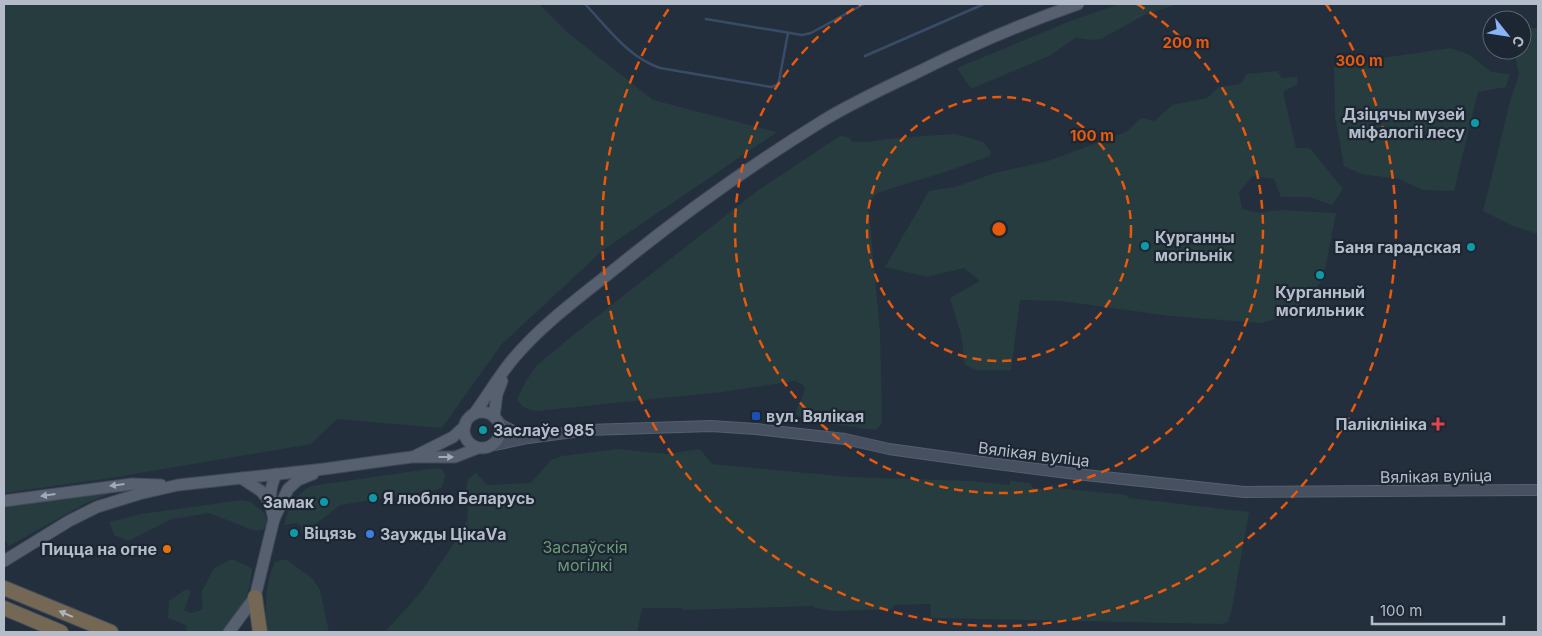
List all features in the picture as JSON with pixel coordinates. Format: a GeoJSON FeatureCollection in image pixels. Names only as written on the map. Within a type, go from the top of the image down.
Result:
{"type":"FeatureCollection","features":[{"type":"Feature","properties":{"kind":"highway"},"geometry":{"type":"LineString","coordinates":[[4,588],[111,632]]}},
{"type":"Feature","properties":{"kind":"highway"},"geometry":{"type":"LineString","coordinates":[[255,597],[260,632]]}},
{"type":"Feature","properties":{"kind":"highway"},"geometry":{"type":"LineString","coordinates":[[4,608],[61,632]]}},
{"type":"Feature","properties":{"kind":"main road"},"geometry":{"type":"LineString","coordinates":[[478,448],[466,439],[466,421],[474,414],[508,366],[532,338],[560,313],[666,227],[825,119],[961,51],[1031,20],[1078,4]]}},
{"type":"Feature","properties":{"kind":"main road"},"geometry":{"type":"LineString","coordinates":[[8,559],[70,521],[97,507],[139,494],[178,485],[412,457],[455,457],[478,448],[490,446],[499,435],[496,420],[497,394],[508,366]]}},
{"type":"Feature","properties":{"kind":"main road"},"geometry":{"type":"LineString","coordinates":[[474,414],[484,412],[503,426],[528,438]]}},
{"type":"Feature","properties":{"kind":"main road"},"geometry":{"type":"LineString","coordinates":[[412,457],[453,436],[465,426]]}},
{"type":"Feature","properties":{"kind":"main road","name":"Вялікая вуліца"},"geometry":{"type":"LineString","coordinates":[[490,446],[528,438],[588,430],[711,426],[756,428],[845,439],[889,449],[992,464],[1244,492],[1538,490]]}},
{"type":"Feature","properties":{"kind":"main road"},"geometry":{"type":"LineString","coordinates":[[229,632],[255,597],[274,519],[288,489],[298,480],[324,469]]}},
{"type":"Feature","properties":{"kind":"main road"},"geometry":{"type":"LineString","coordinates":[[276,474],[288,489]]}},
{"type":"Feature","properties":{"kind":"main road"},"geometry":{"type":"LineString","coordinates":[[274,519],[270,502],[270,487],[276,474]]}},
{"type":"Feature","properties":{"kind":"main road"},"geometry":{"type":"LineString","coordinates":[[241,478],[261,491],[270,502]]}},
{"type":"Feature","properties":{"kind":"main road"},"geometry":{"type":"LineString","coordinates":[[4,501],[132,484],[178,485]]}},
{"type":"Feature","properties":{"kind":"green space"},"geometry":{"type":"Polygon","coordinates":[[[4,4],[539,4],[567,32],[653,100],[777,132],[603,250],[501,345],[442,428],[337,419],[311,444],[111,478],[4,493],[4,4]]]}},
{"type":"Feature","properties":{"kind":"green space"},"geometry":{"type":"Polygon","coordinates":[[[1119,4],[1179,4],[1148,13],[1101,39],[1075,38],[1051,55],[971,89],[957,68],[1073,20],[1119,4]]]}},
{"type":"Feature","properties":{"kind":"green space"},"geometry":{"type":"Polygon","coordinates":[[[1532,28],[1538,28],[1538,234],[1513,226],[1483,211],[1511,98],[1519,75],[1516,60],[1532,60],[1532,28]]]}},
{"type":"Feature","properties":{"kind":"green space"},"geometry":{"type":"Polygon","coordinates":[[[1451,48],[1470,55],[1491,72],[1510,74],[1506,87],[1478,92],[1454,191],[1423,190],[1399,179],[1361,174],[1344,166],[1335,116],[1334,65],[1451,48]]]}},
{"type":"Feature","properties":{"kind":"green space"},"geometry":{"type":"Polygon","coordinates":[[[1277,71],[1282,78],[1297,77],[1298,84],[1283,92],[1296,148],[1310,148],[1343,189],[1332,205],[1309,197],[1281,197],[1274,179],[1253,176],[1239,192],[1242,209],[1259,213],[1278,210],[1336,213],[1323,280],[1287,316],[1261,323],[1170,316],[1061,301],[1020,300],[1011,370],[977,370],[965,365],[961,335],[950,298],[980,281],[964,268],[927,277],[885,267],[929,191],[955,187],[995,173],[1048,161],[1126,132],[1141,118],[1155,121],[1172,105],[1207,98],[1219,87],[1240,84],[1247,74],[1277,71]]]}},
{"type":"Feature","properties":{"kind":"green space"},"geometry":{"type":"Polygon","coordinates":[[[956,134],[983,142],[990,150],[990,156],[877,193],[868,203],[880,331],[882,416],[881,425],[875,430],[806,421],[796,414],[805,388],[802,384],[795,381],[722,392],[537,411],[526,408],[517,400],[536,366],[572,336],[757,191],[840,136],[848,137],[853,142],[865,142],[956,134]]]}},
{"type":"Feature","properties":{"kind":"green space","name":"Заслаўскія могілкі"},"geometry":{"type":"Polygon","coordinates":[[[617,449],[667,454],[700,449],[712,464],[850,477],[971,481],[1010,485],[1010,481],[1030,483],[1033,488],[1048,490],[1048,487],[1126,495],[1129,498],[1249,512],[1231,614],[1228,622],[1222,624],[931,618],[930,604],[895,605],[892,609],[834,611],[813,606],[684,610],[681,608],[642,608],[637,632],[385,632],[420,593],[459,536],[467,520],[469,499],[466,489],[468,479],[476,473],[487,485],[531,483],[551,460],[562,456],[617,449]]]}},
{"type":"Feature","properties":{"kind":"green space"},"geometry":{"type":"Polygon","coordinates":[[[436,468],[443,470],[445,476],[442,487],[437,490],[340,505],[302,535],[301,526],[297,523],[284,525],[293,502],[311,486],[436,468]]]}},
{"type":"Feature","properties":{"kind":"green space"},"geometry":{"type":"Polygon","coordinates":[[[117,491],[86,503],[9,546],[4,538],[4,506],[117,491]]]}},
{"type":"Feature","properties":{"kind":"green space"},"geometry":{"type":"Polygon","coordinates":[[[242,500],[251,502],[264,513],[267,520],[264,529],[255,531],[209,513],[172,519],[128,541],[114,535],[109,522],[141,514],[242,500]]]}},
{"type":"Feature","properties":{"kind":"green space"},"geometry":{"type":"Polygon","coordinates":[[[232,559],[252,568],[251,578],[244,602],[223,631],[187,632],[186,625],[168,618],[169,601],[186,589],[191,591],[184,610],[192,613],[203,609],[201,593],[214,568],[232,559]]]}},
{"type":"Feature","properties":{"kind":"green space"},"geometry":{"type":"Polygon","coordinates":[[[287,560],[312,578],[320,590],[329,632],[266,632],[266,597],[269,579],[275,562],[287,560]]]}},
{"type":"Feature","properties":{"kind":"waterway"},"geometry":{"type":"LineString","coordinates":[[585,4],[628,49],[638,57],[660,68],[771,87],[777,85],[779,81],[788,33]]}},
{"type":"Feature","properties":{"kind":"waterway"},"geometry":{"type":"LineString","coordinates":[[706,19],[802,35],[811,33],[864,4]]}},
{"type":"Feature","properties":{"kind":"waterway"},"geometry":{"type":"LineString","coordinates":[[865,56],[984,4]]}},
{"type":"Feature","properties":{"kind":"place","name":"Дзіцячы музей міфалогіі лесу"},"geometry":{"type":"Point","coordinates":[1475,123]}},
{"type":"Feature","properties":{"kind":"place","name":"Курганны могільнік"},"geometry":{"type":"Point","coordinates":[1145,246]}},
{"type":"Feature","properties":{"kind":"place","name":"Баня гарадская"},"geometry":{"type":"Point","coordinates":[1471,247]}},
{"type":"Feature","properties":{"kind":"place","name":"Курганный могильник"},"geometry":{"type":"Point","coordinates":[1320,275]}},
{"type":"Feature","properties":{"kind":"place","name":"вул. Вялікая"},"geometry":{"type":"Point","coordinates":[756,416]}},
{"type":"Feature","properties":{"kind":"place","name":"Паліклініка"},"geometry":{"type":"Point","coordinates":[1438,424]}},
{"type":"Feature","properties":{"kind":"place","name":"Заслаўе 985"},"geometry":{"type":"Point","coordinates":[483,430]}},
{"type":"Feature","properties":{"kind":"place","name":"Я люблю Беларусь"},"geometry":{"type":"Point","coordinates":[373,498]}},
{"type":"Feature","properties":{"kind":"place","name":"Замак"},"geometry":{"type":"Point","coordinates":[324,502]}},
{"type":"Feature","properties":{"kind":"place","name":"Віцязь"},"geometry":{"type":"Point","coordinates":[294,533]}},
{"type":"Feature","properties":{"kind":"place","name":"Заужды ЦікаVа"},"geometry":{"type":"Point","coordinates":[370,534]}},
{"type":"Feature","properties":{"kind":"place","name":"Пицца на огне"},"geometry":{"type":"Point","coordinates":[167,549]}}]}
